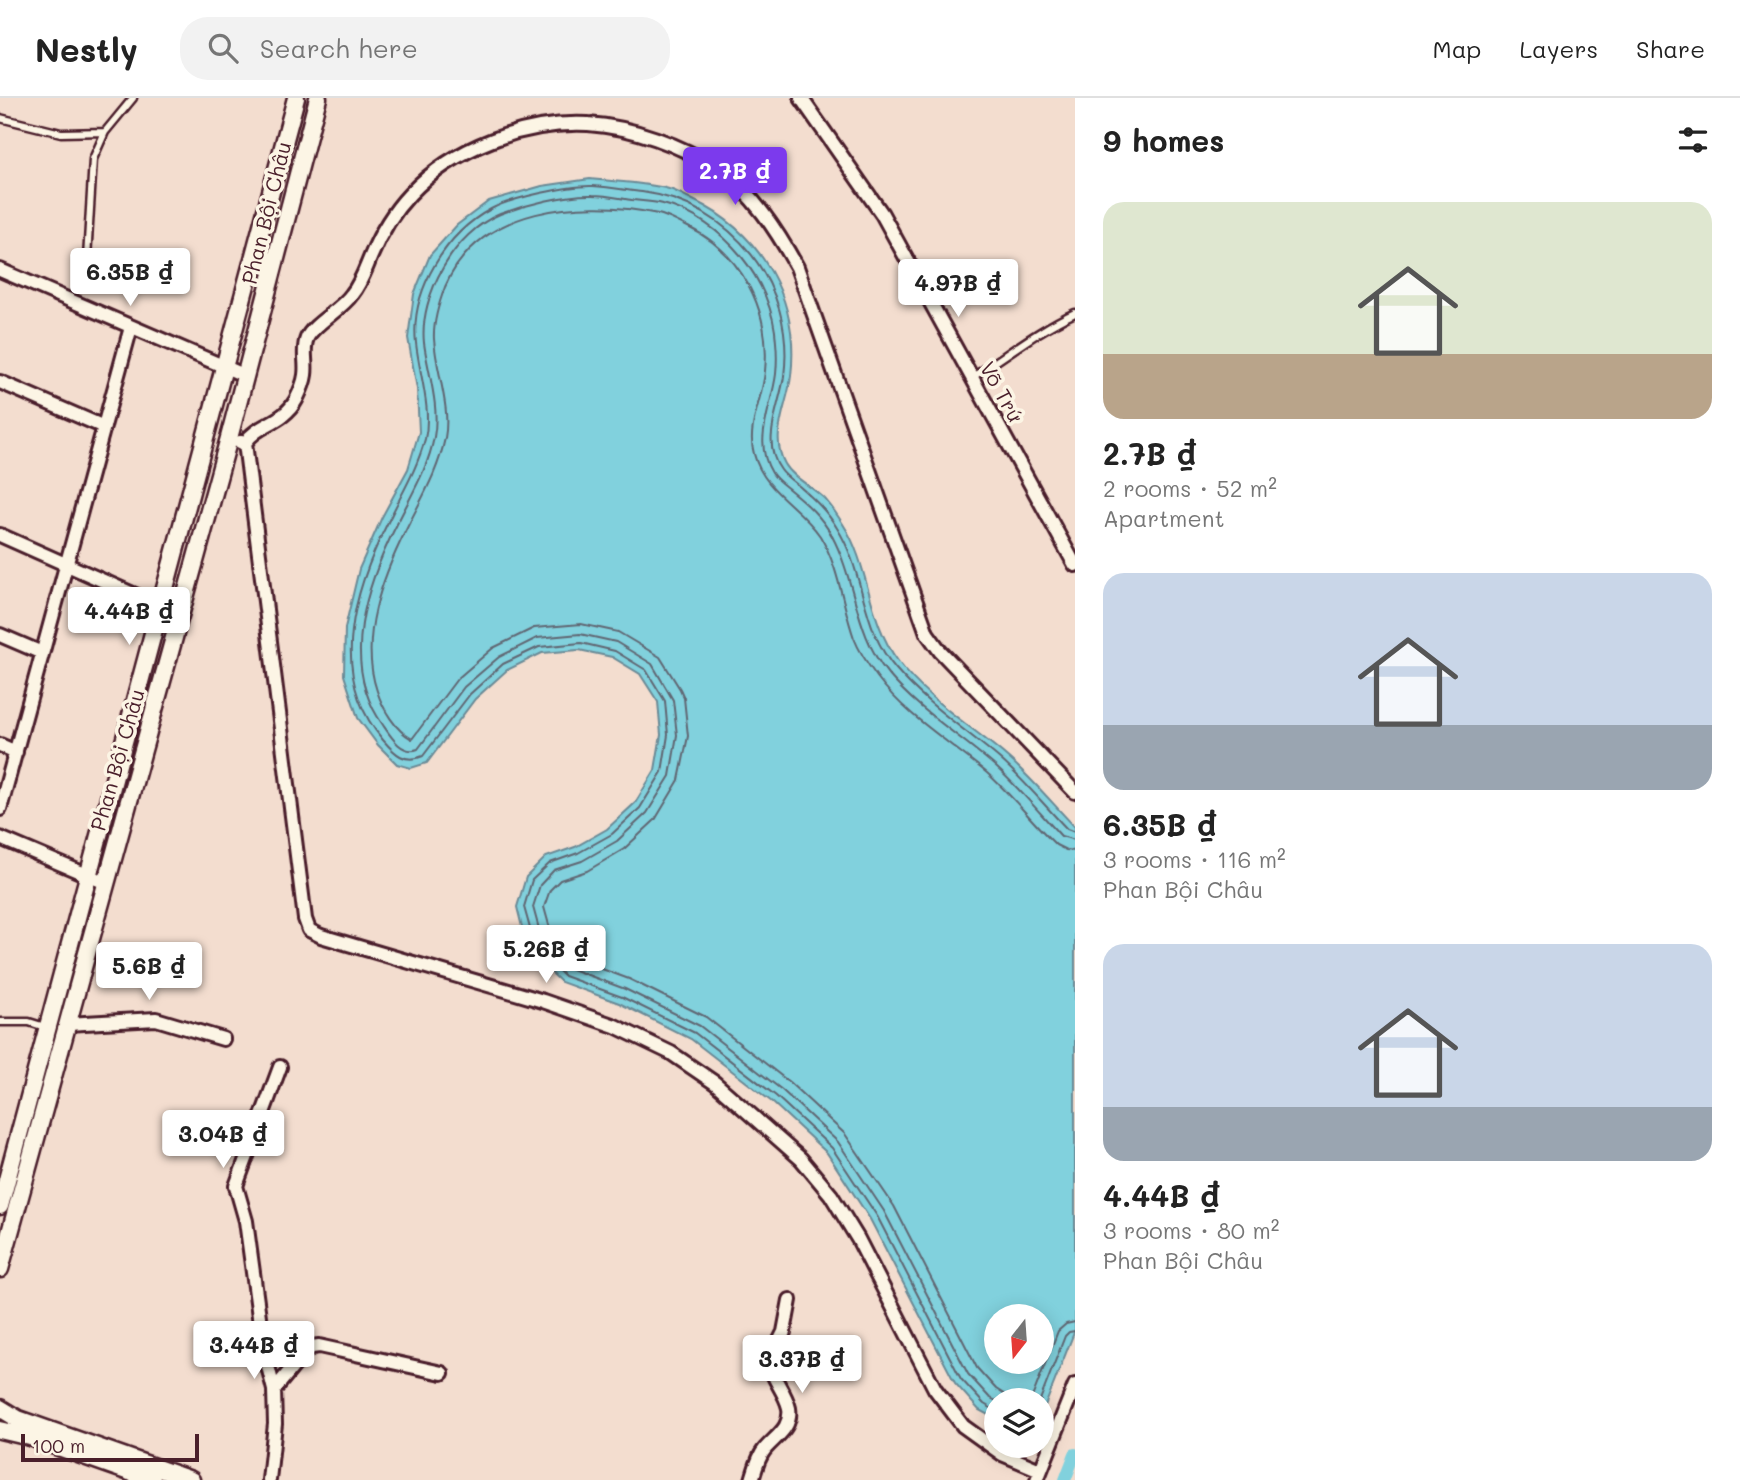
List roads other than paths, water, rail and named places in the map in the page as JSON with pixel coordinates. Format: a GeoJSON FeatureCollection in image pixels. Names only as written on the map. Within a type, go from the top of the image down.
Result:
{"type":"FeatureCollection","features":[{"type":"Feature","properties":{"kind":"street","name":"Phan Bội Châu"},"geometry":{"type":"LineString","coordinates":[[0,1206],[296,98]]}},
{"type":"Feature","properties":{"kind":"street","name":"Phan Bội Châu"},"geometry":{"type":"LineString","coordinates":[[0,1269],[180,615],[237,441],[246,376],[318,98]]}},
{"type":"Feature","properties":{"kind":"street","name":"Võ Trứ"},"geometry":{"type":"LineString","coordinates":[[801,98],[882,214],[1075,565]]}},
{"type":"Feature","properties":{"kind":"street"},"geometry":{"type":"LineString","coordinates":[[1075,792],[940,651],[927,634],[797,267],[778,232],[751,198],[719,170],[681,148],[636,132],[589,124],[546,126],[509,135],[473,149],[442,167],[411,193],[388,222],[358,286],[348,300],[309,334],[304,345],[305,373],[302,388],[288,412],[277,421],[237,441],[305,919],[309,930],[321,936],[543,1001],[615,1026],[671,1054],[715,1083],[801,1159],[831,1195],[858,1239],[935,1389],[963,1426],[1002,1454],[1039,1475],[1075,1385]]}},
{"type":"Feature","properties":{"kind":"street"},"geometry":{"type":"LineString","coordinates":[[0,270],[246,376]]}},
{"type":"Feature","properties":{"kind":"street"},"geometry":{"type":"LineString","coordinates":[[0,810],[131,327]]}},
{"type":"Feature","properties":{"kind":"street"},"geometry":{"type":"LineString","coordinates":[[0,382],[104,426]]}},
{"type":"Feature","properties":{"kind":"street"},"geometry":{"type":"LineString","coordinates":[[0,535],[180,615]]}},
{"type":"Feature","properties":{"kind":"street"},"geometry":{"type":"LineString","coordinates":[[0,635],[42,653]]}},
{"type":"Feature","properties":{"kind":"street"},"geometry":{"type":"LineString","coordinates":[[0,744],[16,751]]}},
{"type":"Feature","properties":{"kind":"street"},"geometry":{"type":"LineString","coordinates":[[0,838],[106,883]]}},
{"type":"Feature","properties":{"kind":"street"},"geometry":{"type":"LineString","coordinates":[[67,1024],[156,1019],[223,1039]]}},
{"type":"Feature","properties":{"kind":"street"},"geometry":{"type":"LineString","coordinates":[[269,1480],[275,1424],[274,1390],[263,1346],[246,1221],[236,1186],[281,1067]]}},
{"type":"Feature","properties":{"kind":"street"},"geometry":{"type":"LineString","coordinates":[[752,1480],[761,1455],[781,1434],[788,1419],[788,1405],[773,1377],[769,1362],[784,1332],[790,1300]]}},
{"type":"Feature","properties":{"kind":"street"},"geometry":{"type":"LineString","coordinates":[[274,1390],[306,1351],[319,1346],[442,1373]]}},
{"type":"Feature","properties":{"kind":"street"},"geometry":{"type":"LineString","coordinates":[[0,1408],[18,1419],[191,1480]]}},
{"type":"Feature","properties":{"kind":"street"},"geometry":{"type":"LineString","coordinates":[[0,1430],[30,1437],[152,1480]]}},
{"type":"Feature","properties":{"kind":"lane"},"geometry":{"type":"LineString","coordinates":[[86,275],[93,159],[105,132],[133,98]]}},
{"type":"Feature","properties":{"kind":"lane"},"geometry":{"type":"LineString","coordinates":[[0,118],[61,133],[105,132]]}},
{"type":"Feature","properties":{"kind":"lane"},"geometry":{"type":"LineString","coordinates":[[971,378],[1035,333],[1075,313]]}},
{"type":"Feature","properties":{"kind":"lane"},"geometry":{"type":"LineString","coordinates":[[0,1022],[29,1022],[47,1027]]}},
{"type":"Feature","properties":{"kind":"water"},"geometry":{"type":"Polygon","coordinates":[[[590,179],[659,187],[672,190],[717,214],[757,250],[782,296],[789,321],[791,376],[779,431],[779,443],[785,464],[793,474],[825,499],[843,524],[859,557],[880,628],[888,645],[909,675],[935,700],[1014,763],[1075,827],[1075,1330],[1052,1388],[984,1388],[984,1413],[979,1410],[955,1383],[870,1219],[827,1153],[772,1102],[691,1039],[619,1003],[561,982],[539,961],[524,935],[517,907],[526,877],[546,857],[575,847],[607,829],[635,803],[655,770],[661,735],[658,702],[640,674],[612,657],[579,650],[542,653],[507,670],[475,699],[427,763],[411,768],[397,764],[378,745],[358,718],[344,675],[345,628],[359,569],[382,517],[408,469],[419,432],[417,389],[408,338],[414,294],[430,255],[457,225],[489,201],[542,186],[590,179]]]}},
{"type":"Feature","properties":{"kind":"waterway"},"geometry":{"type":"LineString","coordinates":[[1065,1480],[1075,1454]]}}]}
